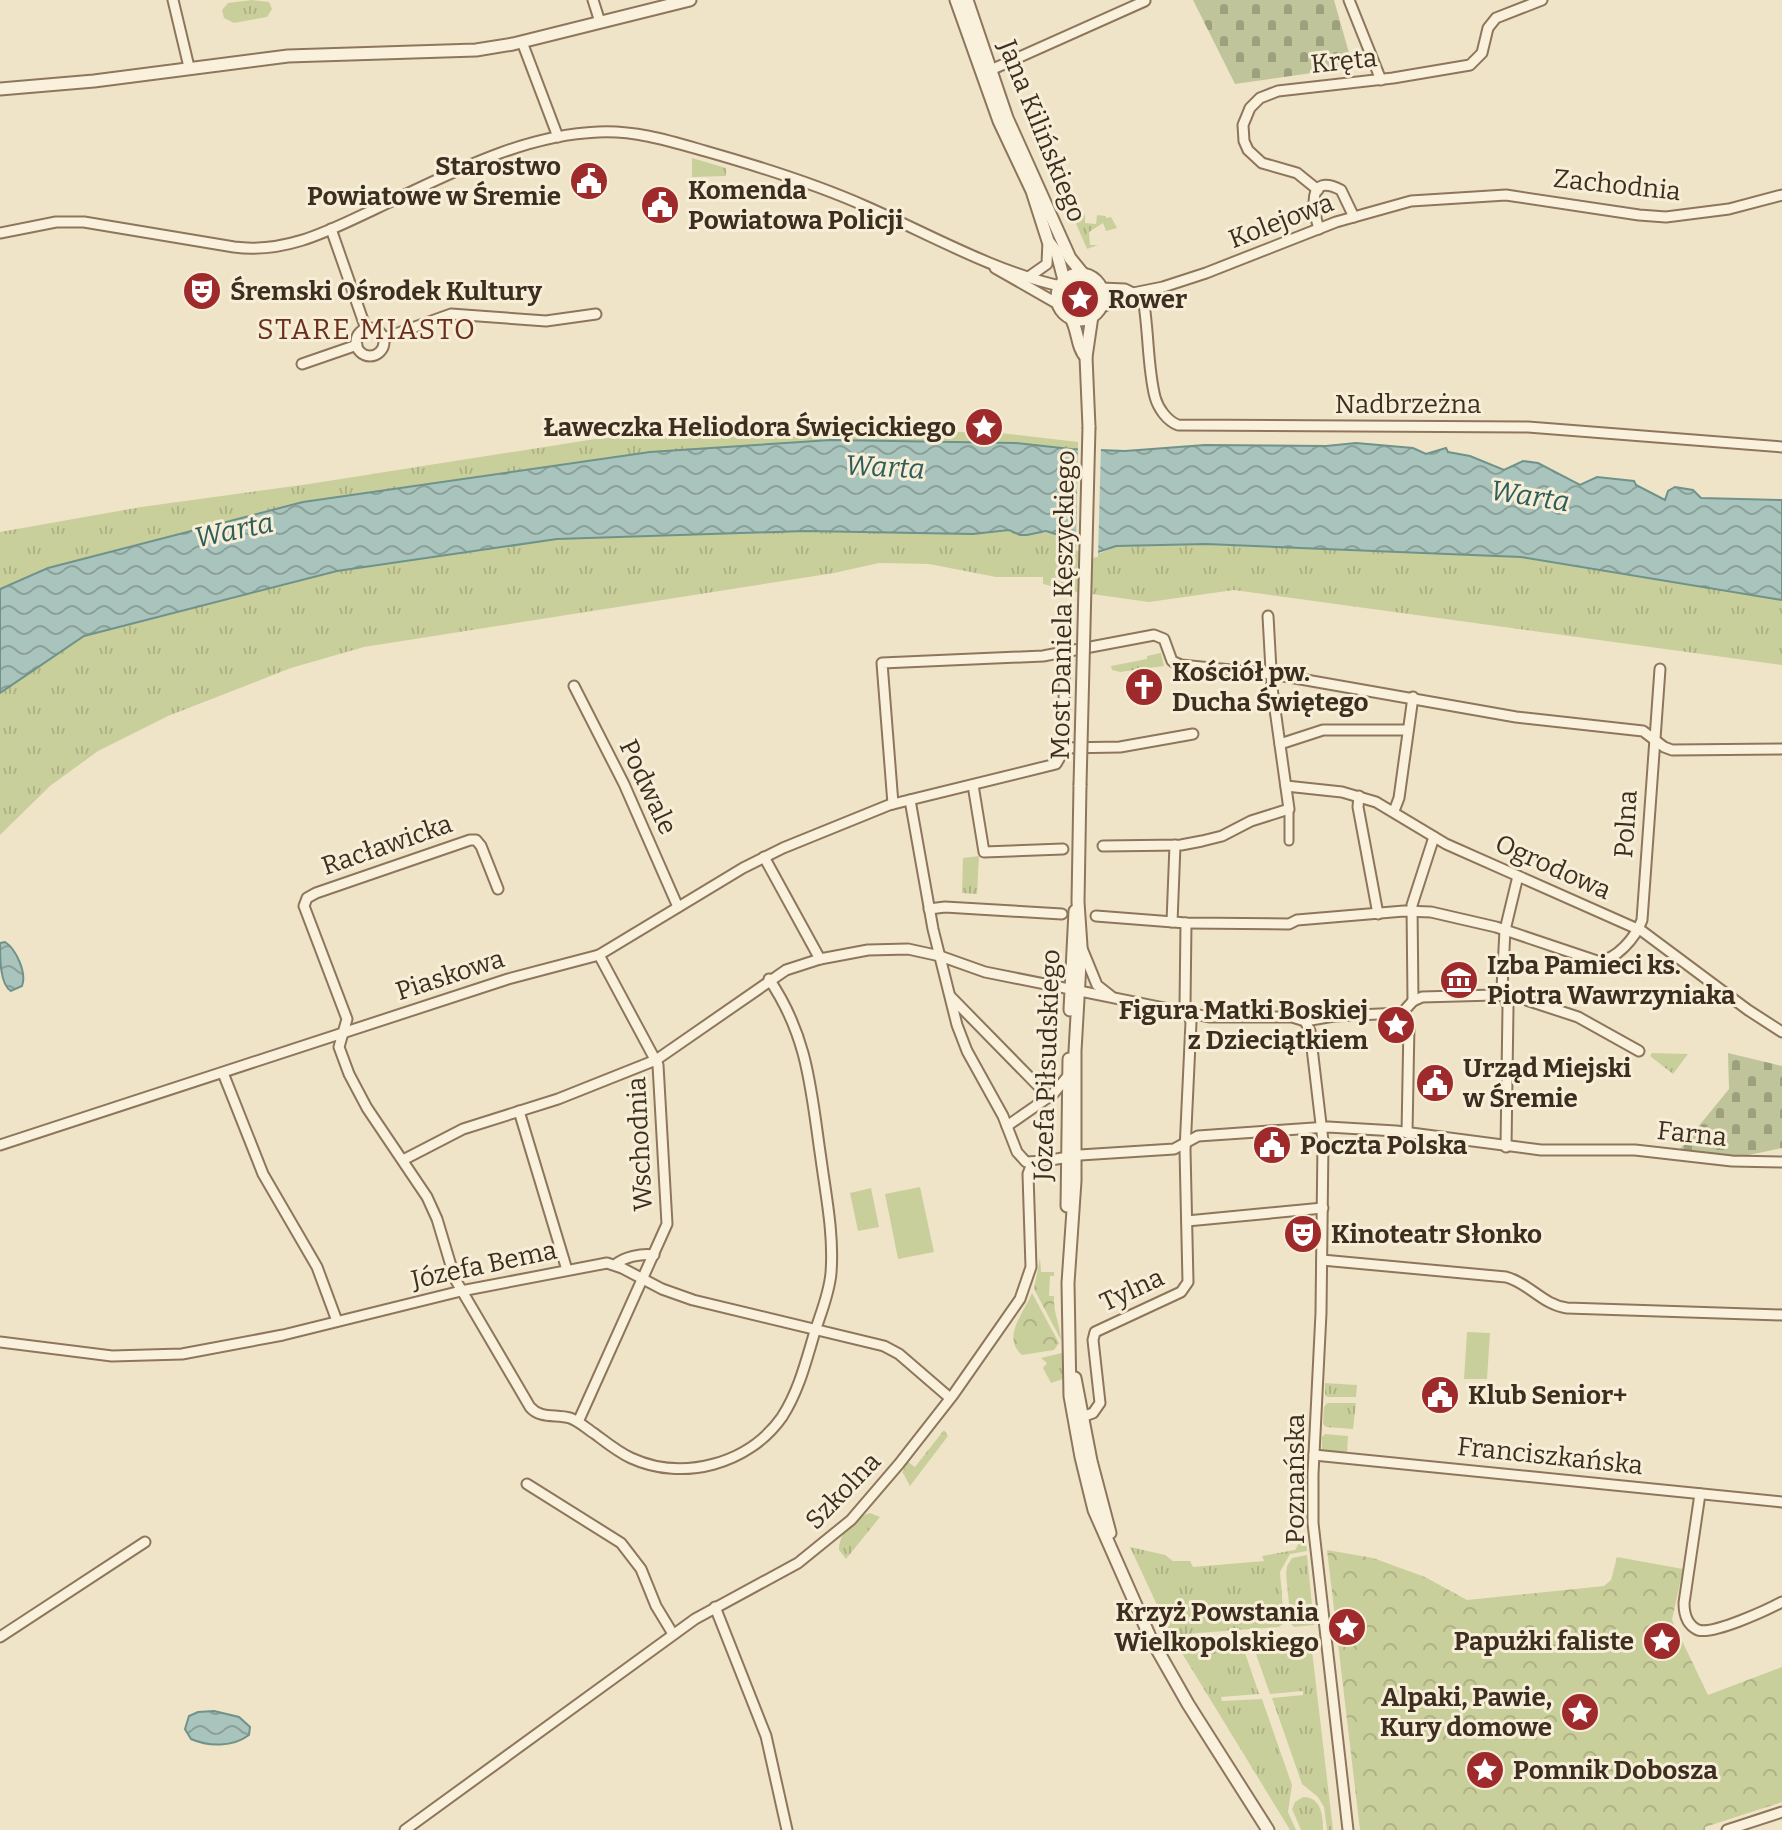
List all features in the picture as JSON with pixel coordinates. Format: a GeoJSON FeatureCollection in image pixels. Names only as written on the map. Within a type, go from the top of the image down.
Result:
{"type":"FeatureCollection","features":[{"type":"Feature","properties":{"kind":"street"},"geometry":{"type":"LineString","coordinates":[[173,0],[189,67]]}},
{"type":"Feature","properties":{"kind":"street"},"geometry":{"type":"LineString","coordinates":[[593,0],[600,22]]}},
{"type":"Feature","properties":{"kind":"street"},"geometry":{"type":"LineString","coordinates":[[0,89],[288,56],[459,52],[522,42],[690,0]]}},
{"type":"Feature","properties":{"kind":"street","name":"Jana Kilińskiego"},"geometry":{"type":"LineString","coordinates":[[956,0],[1070,258],[1083,274]]}},
{"type":"Feature","properties":{"kind":"street","name":"Jana Kilińskiego"},"geometry":{"type":"LineString","coordinates":[[967,0],[1007,139],[1034,196],[1048,241],[1057,253],[1062,283]]}},
{"type":"Feature","properties":{"kind":"street"},"geometry":{"type":"LineString","coordinates":[[1349,0],[1381,80]]}},
{"type":"Feature","properties":{"kind":"street","name":"Kręta"},"geometry":{"type":"LineString","coordinates":[[1354,217],[1340,189],[1330,186],[1318,190],[1301,174],[1267,166],[1254,157],[1243,134],[1246,114],[1260,98],[1272,92],[1381,80],[1470,65],[1482,53],[1493,21],[1542,0]]}},
{"type":"Feature","properties":{"kind":"street"},"geometry":{"type":"LineString","coordinates":[[986,72],[1145,1]]}},
{"type":"Feature","properties":{"kind":"street"},"geometry":{"type":"LineString","coordinates":[[522,42],[558,137]]}},
{"type":"Feature","properties":{"kind":"street"},"geometry":{"type":"LineString","coordinates":[[0,233],[48,223],[84,222],[258,249],[290,245],[480,162],[558,137],[594,132],[630,133],[715,154],[836,194],[982,260],[1058,304],[1071,318],[1086,357]]}},
{"type":"Feature","properties":{"kind":"street"},"geometry":{"type":"LineString","coordinates":[[1318,190],[1312,204],[1319,229]]}},
{"type":"Feature","properties":{"kind":"street","name":"Zachodnia"},"geometry":{"type":"LineString","coordinates":[[1446,198],[1514,196],[1666,217],[1720,211],[1782,195]]}},
{"type":"Feature","properties":{"kind":"street","name":"Kolejowa"},"geometry":{"type":"LineString","coordinates":[[1096,312],[1137,292],[1206,273],[1354,217],[1403,202],[1446,198]]}},
{"type":"Feature","properties":{"kind":"street"},"geometry":{"type":"LineString","coordinates":[[331,229],[366,329]]}},
{"type":"Feature","properties":{"kind":"street","name":"Jana Kilińskiego"},"geometry":{"type":"LineString","coordinates":[[1030,276],[1047,264],[1048,241]]}},
{"type":"Feature","properties":{"kind":"street"},"geometry":{"type":"LineString","coordinates":[[982,260],[1062,283]]}},
{"type":"Feature","properties":{"kind":"street"},"geometry":{"type":"LineString","coordinates":[[1058,304],[1062,283],[1070,276],[1083,274],[1091,277],[1101,288],[1086,357]]}},
{"type":"Feature","properties":{"kind":"street","name":"Kolejowa"},"geometry":{"type":"LineString","coordinates":[[1101,288],[1137,292]]}},
{"type":"Feature","properties":{"kind":"street","name":"Nadbrzeżna"},"geometry":{"type":"LineString","coordinates":[[1137,292],[1155,397],[1167,418],[1178,425],[1528,427],[1782,447]]}},
{"type":"Feature","properties":{"kind":"street"},"geometry":{"type":"LineString","coordinates":[[1071,318],[1078,320],[1096,312]]}},
{"type":"Feature","properties":{"kind":"street"},"geometry":{"type":"LineString","coordinates":[[384,338],[451,314],[538,321],[596,314]]}},
{"type":"Feature","properties":{"kind":"street"},"geometry":{"type":"LineString","coordinates":[[366,329],[377,330],[384,338],[382,349],[376,355],[363,354],[357,345],[358,335],[366,329]]}},
{"type":"Feature","properties":{"kind":"street"},"geometry":{"type":"LineString","coordinates":[[302,364],[357,345]]}},
{"type":"Feature","properties":{"kind":"street","name":"Most Daniela Kęszyckiego"},"geometry":{"type":"LineString","coordinates":[[1080,785],[1089,427],[1086,357]]}},
{"type":"Feature","properties":{"kind":"street"},"geometry":{"type":"LineString","coordinates":[[1268,616],[1289,809],[1289,841]]}},
{"type":"Feature","properties":{"kind":"street"},"geometry":{"type":"LineString","coordinates":[[893,804],[882,663],[1022,658],[1157,635],[1166,642],[1172,661],[1181,665],[1272,674],[1516,717],[1643,731],[1664,747],[1676,750],[1782,749]]}},
{"type":"Feature","properties":{"kind":"street"},"geometry":{"type":"LineString","coordinates":[[1065,653],[1063,748],[1120,747],[1193,734]]}},
{"type":"Feature","properties":{"kind":"street","name":"Polna"},"geometry":{"type":"LineString","coordinates":[[1639,929],[1660,669]]}},
{"type":"Feature","properties":{"kind":"street","name":"Podwale"},"geometry":{"type":"LineString","coordinates":[[574,686],[630,796],[678,907]]}},
{"type":"Feature","properties":{"kind":"street"},"geometry":{"type":"LineString","coordinates":[[1394,811],[1399,798],[1413,697]]}},
{"type":"Feature","properties":{"kind":"street"},"geometry":{"type":"LineString","coordinates":[[1280,744],[1323,730],[1408,730]]}},
{"type":"Feature","properties":{"kind":"street","name":"Piaskowa"},"geometry":{"type":"LineString","coordinates":[[0,1145],[508,979],[599,955],[764,857],[893,804],[1053,765],[1061,759],[1063,748]]}},
{"type":"Feature","properties":{"kind":"street"},"geometry":{"type":"LineString","coordinates":[[976,784],[984,852],[1063,849]]}},
{"type":"Feature","properties":{"kind":"street","name":"Józefa Piłsudskiego"},"geometry":{"type":"LineString","coordinates":[[1080,785],[1078,902],[1081,946],[1068,1076],[1070,1396],[1083,1469],[1094,1510],[1171,1676],[1268,1830]]}},
{"type":"Feature","properties":{"kind":"street","name":"Ogrodowa"},"geometry":{"type":"LineString","coordinates":[[1286,786],[1299,785],[1359,796],[1394,811],[1434,837],[1639,929],[1782,1032]]}},
{"type":"Feature","properties":{"kind":"street"},"geometry":{"type":"LineString","coordinates":[[1359,796],[1358,807],[1378,914]]}},
{"type":"Feature","properties":{"kind":"street"},"geometry":{"type":"LineString","coordinates":[[910,800],[929,909],[964,1044],[1019,1155],[1032,1163],[1070,1156],[1174,1149],[1185,1142]]}},
{"type":"Feature","properties":{"kind":"street"},"geometry":{"type":"LineString","coordinates":[[1103,846],[1175,845],[1218,837],[1289,809]]}},
{"type":"Feature","properties":{"kind":"street"},"geometry":{"type":"LineString","coordinates":[[1413,1001],[1412,900],[1434,837]]}},
{"type":"Feature","properties":{"kind":"street","name":"Racławicka"},"geometry":{"type":"LineString","coordinates":[[344,1032],[346,1016],[304,910],[307,898],[473,840],[481,846],[498,889]]}},
{"type":"Feature","properties":{"kind":"street"},"geometry":{"type":"LineString","coordinates":[[1172,922],[1175,845]]}},
{"type":"Feature","properties":{"kind":"street"},"geometry":{"type":"LineString","coordinates":[[764,857],[820,959]]}},
{"type":"Feature","properties":{"kind":"street"},"geometry":{"type":"LineString","coordinates":[[1506,1147],[1508,1007],[1502,988],[1505,930],[1518,876]]}},
{"type":"Feature","properties":{"kind":"street","name":"Józefa Piłsudskiego"},"geometry":{"type":"LineString","coordinates":[[1070,1156],[1075,1040],[1073,928],[1078,902]]}},
{"type":"Feature","properties":{"kind":"street"},"geometry":{"type":"LineString","coordinates":[[929,909],[945,907],[1062,914]]}},
{"type":"Feature","properties":{"kind":"street"},"geometry":{"type":"LineString","coordinates":[[1096,916],[1186,923],[1289,924],[1297,920],[1412,911],[1453,916],[1600,961],[1615,955],[1639,929]]}},
{"type":"Feature","properties":{"kind":"street","name":"Tylna"},"geometry":{"type":"LineString","coordinates":[[1082,1417],[1093,1413],[1100,1403],[1093,1340],[1095,1332],[1178,1293],[1186,1286],[1189,1271],[1185,1142],[1191,1022],[1186,1012],[1186,923]]}},
{"type":"Feature","properties":{"kind":"street"},"geometry":{"type":"LineString","coordinates":[[1081,946],[1097,985],[1111,996]]}},
{"type":"Feature","properties":{"kind":"street"},"geometry":{"type":"LineString","coordinates":[[403,1160],[452,1133],[558,1099],[656,1060],[769,979],[793,967],[889,947],[940,956],[985,972],[1209,1017],[1296,1017],[1305,1021],[1334,1016],[1402,1013],[1413,1001],[1422,997],[1505,996],[1528,999],[1572,1014],[1639,1051]]}},
{"type":"Feature","properties":{"kind":"street","name":"Wschodnia"},"geometry":{"type":"LineString","coordinates":[[578,1422],[667,1224],[661,1092],[656,1060],[599,955]]}},
{"type":"Feature","properties":{"kind":"street"},"geometry":{"type":"LineString","coordinates":[[344,1032],[339,1047],[352,1080],[431,1205],[461,1291],[532,1409],[540,1414],[568,1417],[619,1452],[649,1464],[684,1469],[726,1461],[751,1447],[779,1420],[799,1384],[830,1277],[828,1209],[807,1062],[769,979]]}},
{"type":"Feature","properties":{"kind":"street"},"geometry":{"type":"LineString","coordinates":[[951,997],[1049,1097]]}},
{"type":"Feature","properties":{"kind":"street"},"geometry":{"type":"LineString","coordinates":[[1402,1013],[1409,1025],[1407,1133]]}},
{"type":"Feature","properties":{"kind":"street","name":"Poznańska"},"geometry":{"type":"LineString","coordinates":[[1305,1021],[1310,1031],[1323,1141],[1313,1523],[1348,1830]]}},
{"type":"Feature","properties":{"kind":"street"},"geometry":{"type":"LineString","coordinates":[[223,1073],[259,1165],[317,1267],[337,1321]]}},
{"type":"Feature","properties":{"kind":"street"},"geometry":{"type":"LineString","coordinates":[[1007,1126],[1049,1097],[1068,1076]]}},
{"type":"Feature","properties":{"kind":"street"},"geometry":{"type":"LineString","coordinates":[[519,1111],[567,1270]]}},
{"type":"Feature","properties":{"kind":"street","name":"Farna"},"geometry":{"type":"LineString","coordinates":[[1185,1142],[1198,1136],[1321,1127],[1407,1133],[1547,1151],[1635,1150],[1732,1161],[1782,1162]]}},
{"type":"Feature","properties":{"kind":"street","name":"Szkolna"},"geometry":{"type":"LineString","coordinates":[[405,1830],[673,1634],[715,1607],[791,1568],[831,1539],[868,1501],[1005,1323],[1029,1279],[1032,1254],[1028,1174],[1032,1163]]}},
{"type":"Feature","properties":{"kind":"street"},"geometry":{"type":"LineString","coordinates":[[1187,1221],[1323,1208]]}},
{"type":"Feature","properties":{"kind":"street","name":"Józefa Bema"},"geometry":{"type":"LineString","coordinates":[[0,1342],[96,1355],[160,1357],[215,1349],[461,1291],[601,1263],[615,1265],[647,1254],[654,1255]]}},
{"type":"Feature","properties":{"kind":"street"},"geometry":{"type":"LineString","coordinates":[[1322,1260],[1506,1277],[1555,1306],[1567,1308],[1782,1315]]}},
{"type":"Feature","properties":{"kind":"street"},"geometry":{"type":"LineString","coordinates":[[615,1265],[693,1300],[879,1344],[895,1351],[950,1398]]}},
{"type":"Feature","properties":{"kind":"street","name":"Józefa Piłsudskiego"},"geometry":{"type":"LineString","coordinates":[[1070,1343],[1095,1476],[1124,1579]]}},
{"type":"Feature","properties":{"kind":"street","name":"Franciszkańska"},"geometry":{"type":"LineString","coordinates":[[1314,1455],[1782,1502]]}},
{"type":"Feature","properties":{"kind":"street"},"geometry":{"type":"LineString","coordinates":[[527,1484],[621,1543],[641,1569],[659,1613],[673,1634]]}},
{"type":"Feature","properties":{"kind":"street"},"geometry":{"type":"LineString","coordinates":[[1700,1494],[1684,1603],[1690,1624],[1697,1629],[1709,1630],[1782,1602]]}},
{"type":"Feature","properties":{"kind":"street"},"geometry":{"type":"LineString","coordinates":[[0,1637],[145,1542]]}},
{"type":"Feature","properties":{"kind":"street"},"geometry":{"type":"LineString","coordinates":[[715,1607],[766,1736],[787,1830]]}},
{"type":"Feature","properties":{"kind":"street"},"geometry":{"type":"LineString","coordinates":[[1727,1830],[1782,1812]]}},
{"type":"Feature","properties":{"kind":"green space"},"geometry":{"type":"Polygon","coordinates":[[[252,0],[269,2],[272,9],[267,17],[234,23],[224,18],[222,10],[228,3],[252,0]]]}},
{"type":"Feature","properties":{"kind":"green space"},"geometry":{"type":"Polygon","coordinates":[[[1193,0],[1334,0],[1353,67],[1235,84],[1193,0]]]}},
{"type":"Feature","properties":{"kind":"green space"},"geometry":{"type":"Polygon","coordinates":[[[692,158],[726,168],[726,176],[692,177],[692,158]]]}},
{"type":"Feature","properties":{"kind":"green space"},"geometry":{"type":"Polygon","coordinates":[[[1077,213],[1077,217],[1082,218],[1085,214],[1085,223],[1096,224],[1097,215],[1111,217],[1117,228],[1106,231],[1103,223],[1089,232],[1090,245],[1098,245],[1087,249],[1074,219],[1077,213]]]}},
{"type":"Feature","properties":{"kind":"green space"},"geometry":{"type":"Polygon","coordinates":[[[1080,282],[1086,283],[1094,291],[1094,303],[1086,311],[1080,312],[1074,311],[1066,303],[1065,297],[1066,291],[1074,283],[1080,282]]]}},
{"type":"Feature","properties":{"kind":"green space"},"geometry":{"type":"Polygon","coordinates":[[[850,429],[1000,433],[1078,442],[1078,449],[1015,443],[831,440],[650,452],[303,502],[48,568],[0,589],[0,532],[141,507],[595,439],[664,434],[767,438],[850,429]]]}},
{"type":"Feature","properties":{"kind":"green space"},"geometry":{"type":"Polygon","coordinates":[[[1009,530],[1020,535],[1053,532],[1084,552],[1101,553],[1115,546],[1206,544],[1521,557],[1782,600],[1782,665],[1234,590],[1149,602],[1070,591],[1043,584],[1043,577],[996,577],[929,564],[879,563],[834,573],[364,647],[291,668],[168,716],[98,751],[50,786],[0,835],[0,693],[84,636],[337,571],[557,539],[805,531],[973,534],[1009,530]]]}},
{"type":"Feature","properties":{"kind":"green space"},"geometry":{"type":"Polygon","coordinates":[[[1161,653],[1164,666],[1120,672],[1112,670],[1111,666],[1161,653]]]}},
{"type":"Feature","properties":{"kind":"green space"},"geometry":{"type":"Polygon","coordinates":[[[979,856],[977,894],[962,893],[963,858],[979,856]]]}},
{"type":"Feature","properties":{"kind":"green space"},"geometry":{"type":"Polygon","coordinates":[[[1652,1053],[1688,1054],[1673,1074],[1650,1056],[1652,1053]]]}},
{"type":"Feature","properties":{"kind":"green space"},"geometry":{"type":"Polygon","coordinates":[[[1728,1053],[1782,1066],[1782,1148],[1739,1157],[1680,1149],[1729,1089],[1728,1053]]]}},
{"type":"Feature","properties":{"kind":"green space"},"geometry":{"type":"Polygon","coordinates":[[[920,1187],[934,1252],[898,1259],[885,1194],[920,1187]]]}},
{"type":"Feature","properties":{"kind":"green space"},"geometry":{"type":"Polygon","coordinates":[[[871,1188],[879,1227],[858,1231],[850,1193],[871,1188]]]}},
{"type":"Feature","properties":{"kind":"green space"},"geometry":{"type":"Polygon","coordinates":[[[1040,1258],[1041,1272],[1054,1272],[1054,1276],[1050,1276],[1049,1296],[1054,1296],[1061,1340],[1034,1289],[1040,1258]]]}},
{"type":"Feature","properties":{"kind":"green space"},"geometry":{"type":"Polygon","coordinates":[[[1032,1293],[1059,1343],[1054,1350],[1022,1355],[1016,1348],[1014,1333],[1032,1293]]]}},
{"type":"Feature","properties":{"kind":"green space"},"geometry":{"type":"Polygon","coordinates":[[[1467,1332],[1490,1333],[1487,1379],[1464,1379],[1467,1332]]]}},
{"type":"Feature","properties":{"kind":"green space"},"geometry":{"type":"Polygon","coordinates":[[[1062,1353],[1063,1379],[1051,1383],[1043,1368],[1047,1363],[1041,1358],[1062,1353]]]}},
{"type":"Feature","properties":{"kind":"green space"},"geometry":{"type":"Polygon","coordinates":[[[1325,1383],[1357,1385],[1356,1397],[1327,1397],[1325,1383]]]}},
{"type":"Feature","properties":{"kind":"green space"},"geometry":{"type":"Polygon","coordinates":[[[1327,1403],[1356,1403],[1353,1429],[1326,1427],[1323,1424],[1327,1403]]]}},
{"type":"Feature","properties":{"kind":"green space"},"geometry":{"type":"Polygon","coordinates":[[[944,1430],[948,1436],[910,1486],[903,1473],[905,1464],[908,1462],[915,1467],[944,1430]]]}},
{"type":"Feature","properties":{"kind":"green space"},"geometry":{"type":"Polygon","coordinates":[[[1325,1434],[1348,1436],[1347,1453],[1322,1451],[1322,1437],[1325,1434]]]}},
{"type":"Feature","properties":{"kind":"green space"},"geometry":{"type":"Polygon","coordinates":[[[870,1513],[880,1517],[846,1559],[839,1550],[844,1532],[853,1522],[870,1513]]]}},
{"type":"Feature","properties":{"kind":"green space"},"geometry":{"type":"Polygon","coordinates":[[[1305,1533],[1307,1551],[1290,1554],[1280,1572],[1284,1623],[1279,1627],[1171,1635],[1130,1547],[1165,1555],[1173,1561],[1190,1561],[1193,1567],[1264,1561],[1262,1556],[1295,1550],[1305,1533]]]}},
{"type":"Feature","properties":{"kind":"green space"},"geometry":{"type":"Polygon","coordinates":[[[1327,1550],[1373,1558],[1425,1577],[1467,1600],[1604,1586],[1611,1580],[1617,1557],[1683,1569],[1672,1620],[1708,1695],[1782,1667],[1782,1802],[1705,1827],[1705,1830],[1360,1830],[1327,1550]]]}},
{"type":"Feature","properties":{"kind":"green space"},"geometry":{"type":"Polygon","coordinates":[[[1307,1555],[1314,1625],[1294,1627],[1291,1624],[1287,1566],[1292,1558],[1307,1555]]]}},
{"type":"Feature","properties":{"kind":"green space"},"geometry":{"type":"Polygon","coordinates":[[[1315,1634],[1311,1642],[1333,1830],[1327,1830],[1324,1807],[1318,1797],[1302,1784],[1272,1698],[1303,1695],[1303,1691],[1270,1694],[1251,1640],[1315,1634]]]}},
{"type":"Feature","properties":{"kind":"green space"},"geometry":{"type":"Polygon","coordinates":[[[1241,1641],[1259,1694],[1221,1697],[1222,1701],[1262,1699],[1292,1785],[1288,1812],[1296,1830],[1290,1830],[1177,1645],[1241,1641]]]}},
{"type":"Feature","properties":{"kind":"green space"},"geometry":{"type":"Polygon","coordinates":[[[1303,1797],[1317,1803],[1323,1830],[1301,1830],[1292,1809],[1295,1802],[1303,1797]]]}},
{"type":"Feature","properties":{"kind":"water","name":"Warta"},"geometry":{"type":"Polygon","coordinates":[[[831,440],[1015,443],[1125,451],[1205,445],[1326,446],[1356,443],[1413,448],[1426,454],[1446,448],[1448,452],[1470,456],[1504,470],[1523,461],[1538,463],[1580,485],[1597,477],[1634,481],[1665,500],[1668,491],[1675,487],[1693,490],[1701,498],[1782,500],[1782,600],[1521,557],[1206,544],[1116,546],[1092,554],[1084,552],[1062,536],[1046,531],[1020,535],[1009,530],[973,534],[805,531],[557,539],[337,571],[84,636],[0,693],[0,589],[48,568],[303,502],[650,452],[831,440]]]}},
{"type":"Feature","properties":{"kind":"water"},"geometry":{"type":"Polygon","coordinates":[[[5,942],[17,956],[23,975],[22,986],[11,991],[1,970],[0,943],[5,942]]]}},
{"type":"Feature","properties":{"kind":"water"},"geometry":{"type":"Polygon","coordinates":[[[214,1711],[239,1717],[250,1727],[249,1735],[236,1742],[221,1744],[191,1739],[185,1729],[189,1716],[214,1711]]]}},
{"type":"Feature","properties":{"kind":"pier"},"geometry":{"type":"Polygon","coordinates":[[[1078,445],[1101,445],[1098,557],[1092,558],[1076,550],[1078,445]]]}},
{"type":"Feature","properties":{"kind":"place","name":"Starostwo Powiatowe w Śremie"},"geometry":{"type":"Point","coordinates":[589,181]}},
{"type":"Feature","properties":{"kind":"place","name":"Komenda Powiatowa Policji"},"geometry":{"type":"Point","coordinates":[660,205]}},
{"type":"Feature","properties":{"kind":"place","name":"Śremski Ośrodek Kultury"},"geometry":{"type":"Point","coordinates":[202,291]}},
{"type":"Feature","properties":{"kind":"place","name":"Rower"},"geometry":{"type":"Point","coordinates":[1080,299]}},
{"type":"Feature","properties":{"kind":"place","name":"Ławeczka Heliodora Święcickiego"},"geometry":{"type":"Point","coordinates":[984,427]}},
{"type":"Feature","properties":{"kind":"place","name":"Kościół pw. Ducha Świętego"},"geometry":{"type":"Point","coordinates":[1144,687]}},
{"type":"Feature","properties":{"kind":"place","name":"Izba Pamieci ks. Piotra Wawrzyniaka"},"geometry":{"type":"Point","coordinates":[1459,980]}},
{"type":"Feature","properties":{"kind":"place","name":"Figura Matki Boskiej z Dzieciątkiem"},"geometry":{"type":"Point","coordinates":[1396,1025]}},
{"type":"Feature","properties":{"kind":"place","name":"Urząd Miejski w Śremie"},"geometry":{"type":"Point","coordinates":[1435,1083]}},
{"type":"Feature","properties":{"kind":"place","name":"Poczta Polska"},"geometry":{"type":"Point","coordinates":[1272,1145]}},
{"type":"Feature","properties":{"kind":"place","name":"Kinoteatr Słonko"},"geometry":{"type":"Point","coordinates":[1303,1234]}},
{"type":"Feature","properties":{"kind":"place","name":"Klub Senior+"},"geometry":{"type":"Point","coordinates":[1440,1395]}},
{"type":"Feature","properties":{"kind":"place","name":"Krzyż Powstania Wielkopolskiego"},"geometry":{"type":"Point","coordinates":[1347,1627]}},
{"type":"Feature","properties":{"kind":"place","name":"Papużki faliste"},"geometry":{"type":"Point","coordinates":[1662,1641]}},
{"type":"Feature","properties":{"kind":"place","name":"Alpaki, Pawie, Kury domowe"},"geometry":{"type":"Point","coordinates":[1580,1712]}},
{"type":"Feature","properties":{"kind":"place","name":"Pomnik Dobosza"},"geometry":{"type":"Point","coordinates":[1485,1770]}},
{"type":"Feature","properties":{"kind":"district","name":"STARE MIASTO"},"geometry":{"type":"Point","coordinates":[367,329]}}]}
